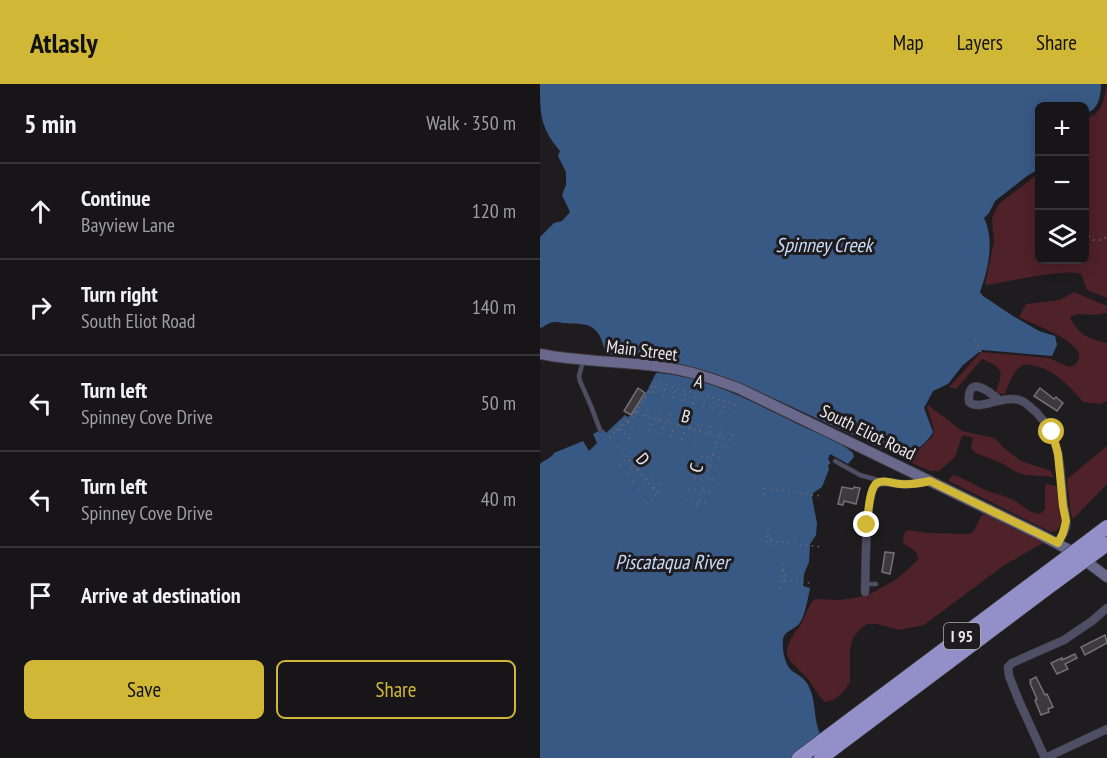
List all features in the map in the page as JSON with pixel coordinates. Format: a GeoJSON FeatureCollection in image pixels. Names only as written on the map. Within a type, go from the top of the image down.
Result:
{"type":"FeatureCollection","features":[{"type":"Feature","properties":{"kind":"highway","name":"I 95"},"geometry":{"type":"LineString","coordinates":[[799,758],[1107,527]]}},
{"type":"Feature","properties":{"kind":"highway","name":"I 95"},"geometry":{"type":"LineString","coordinates":[[821,758],[1107,544]]}},
{"type":"Feature","properties":{"kind":"main road","name":"Main Street"},"geometry":{"type":"LineString","coordinates":[[540,354],[664,367],[711,378],[738,388]]}},
{"type":"Feature","properties":{"kind":"main road","name":"South Eliot Road"},"geometry":{"type":"LineString","coordinates":[[738,388],[1058,543],[1107,577]]}},
{"type":"Feature","properties":{"kind":"street"},"geometry":{"type":"LineString","coordinates":[[999,400],[1011,399],[1028,404],[1044,421],[1054,437],[1066,521],[1058,543]]}},
{"type":"Feature","properties":{"kind":"street"},"geometry":{"type":"LineString","coordinates":[[865,588],[868,511],[873,488],[877,483],[883,482],[911,484],[930,481]]}},
{"type":"Feature","properties":{"kind":"street"},"geometry":{"type":"LineString","coordinates":[[1107,608],[1064,640],[1015,661],[1008,667],[1009,676],[1019,701],[1045,758],[1107,729]]}},
{"type":"Feature","properties":{"kind":"lane"},"geometry":{"type":"LineString","coordinates":[[583,360],[580,381],[600,430]]}},
{"type":"Feature","properties":{"kind":"lane"},"geometry":{"type":"LineString","coordinates":[[835,461],[861,475],[883,482]]}},
{"type":"Feature","properties":{"kind":"lane"},"geometry":{"type":"LineString","coordinates":[[865,588],[876,584]]}},
{"type":"Feature","properties":{"kind":"path"},"geometry":{"type":"LineString","coordinates":[[1089,236],[1093,240],[1107,237]]}},
{"type":"Feature","properties":{"kind":"path"},"geometry":{"type":"LineString","coordinates":[[975,340],[982,354]]}},
{"type":"Feature","properties":{"kind":"path"},"geometry":{"type":"LineString","coordinates":[[653,393],[656,382]]}},
{"type":"Feature","properties":{"kind":"path"},"geometry":{"type":"LineString","coordinates":[[609,437],[636,412],[656,382]]}},
{"type":"Feature","properties":{"kind":"path","name":"A"},"geometry":{"type":"LineString","coordinates":[[656,382],[735,404],[733,415]]}},
{"type":"Feature","properties":{"kind":"path"},"geometry":{"type":"LineString","coordinates":[[663,396],[666,385]]}},
{"type":"Feature","properties":{"kind":"path"},"geometry":{"type":"LineString","coordinates":[[673,398],[676,388]]}},
{"type":"Feature","properties":{"kind":"path"},"geometry":{"type":"LineString","coordinates":[[683,401],[686,391]]}},
{"type":"Feature","properties":{"kind":"path"},"geometry":{"type":"LineString","coordinates":[[693,404],[696,393]]}},
{"type":"Feature","properties":{"kind":"path"},"geometry":{"type":"LineString","coordinates":[[703,407],[706,396]]}},
{"type":"Feature","properties":{"kind":"path"},"geometry":{"type":"LineString","coordinates":[[712,410],[715,398]]}},
{"type":"Feature","properties":{"kind":"path"},"geometry":{"type":"LineString","coordinates":[[722,413],[726,401]]}},
{"type":"Feature","properties":{"kind":"path"},"geometry":{"type":"LineString","coordinates":[[646,417],[649,407]]}},
{"type":"Feature","properties":{"kind":"path"},"geometry":{"type":"LineString","coordinates":[[658,421],[661,410]]}},
{"type":"Feature","properties":{"kind":"path","name":"B"},"geometry":{"type":"LineString","coordinates":[[636,412],[658,421],[730,440],[733,431]]}},
{"type":"Feature","properties":{"kind":"path"},"geometry":{"type":"LineString","coordinates":[[668,423],[671,413]]}},
{"type":"Feature","properties":{"kind":"path"},"geometry":{"type":"LineString","coordinates":[[679,426],[682,415]]}},
{"type":"Feature","properties":{"kind":"path"},"geometry":{"type":"LineString","coordinates":[[609,437],[630,416]]}},
{"type":"Feature","properties":{"kind":"path"},"geometry":{"type":"LineString","coordinates":[[689,429],[692,418]]}},
{"type":"Feature","properties":{"kind":"path"},"geometry":{"type":"LineString","coordinates":[[649,431],[652,419]]}},
{"type":"Feature","properties":{"kind":"path"},"geometry":{"type":"LineString","coordinates":[[627,421],[634,430]]}},
{"type":"Feature","properties":{"kind":"path"},"geometry":{"type":"LineString","coordinates":[[661,434],[664,422]]}},
{"type":"Feature","properties":{"kind":"path"},"geometry":{"type":"LineString","coordinates":[[694,444],[702,423]]}},
{"type":"Feature","properties":{"kind":"path"},"geometry":{"type":"LineString","coordinates":[[671,437],[674,425]]}},
{"type":"Feature","properties":{"kind":"path"},"geometry":{"type":"LineString","coordinates":[[709,434],[712,425]]}},
{"type":"Feature","properties":{"kind":"path"},"geometry":{"type":"LineString","coordinates":[[620,428],[631,440]]}},
{"type":"Feature","properties":{"kind":"path"},"geometry":{"type":"LineString","coordinates":[[682,440],[686,428]]}},
{"type":"Feature","properties":{"kind":"path","name":"C"},"geometry":{"type":"LineString","coordinates":[[698,503],[722,428]]}},
{"type":"Feature","properties":{"kind":"path","name":"D"},"geometry":{"type":"LineString","coordinates":[[609,437],[658,495]]}},
{"type":"Feature","properties":{"kind":"path"},"geometry":{"type":"LineString","coordinates":[[716,444],[728,447]]}},
{"type":"Feature","properties":{"kind":"path"},"geometry":{"type":"LineString","coordinates":[[616,455],[621,451]]}},
{"type":"Feature","properties":{"kind":"path"},"geometry":{"type":"LineString","coordinates":[[712,454],[725,458]]}},
{"type":"Feature","properties":{"kind":"path"},"geometry":{"type":"LineString","coordinates":[[700,456],[711,458]]}},
{"type":"Feature","properties":{"kind":"path"},"geometry":{"type":"LineString","coordinates":[[619,465],[627,458]]}},
{"type":"Feature","properties":{"kind":"path"},"geometry":{"type":"LineString","coordinates":[[637,470],[646,463]]}},
{"type":"Feature","properties":{"kind":"path"},"geometry":{"type":"LineString","coordinates":[[626,473],[634,466]]}},
{"type":"Feature","properties":{"kind":"path"},"geometry":{"type":"LineString","coordinates":[[697,466],[721,470]]}},
{"type":"Feature","properties":{"kind":"path"},"geometry":{"type":"LineString","coordinates":[[645,480],[655,472]]}},
{"type":"Feature","properties":{"kind":"path"},"geometry":{"type":"LineString","coordinates":[[633,482],[641,475]]}},
{"type":"Feature","properties":{"kind":"path"},"geometry":{"type":"LineString","coordinates":[[706,477],[718,481]]}},
{"type":"Feature","properties":{"kind":"path"},"geometry":{"type":"LineString","coordinates":[[694,478],[705,481]]}},
{"type":"Feature","properties":{"kind":"path"},"geometry":{"type":"LineString","coordinates":[[653,489],[662,481]]}},
{"type":"Feature","properties":{"kind":"path"},"geometry":{"type":"LineString","coordinates":[[639,490],[648,483]]}},
{"type":"Feature","properties":{"kind":"path"},"geometry":{"type":"LineString","coordinates":[[763,495],[764,484]]}},
{"type":"Feature","properties":{"kind":"path"},"geometry":{"type":"LineString","coordinates":[[689,488],[714,493]]}},
{"type":"Feature","properties":{"kind":"path"},"geometry":{"type":"LineString","coordinates":[[764,488],[821,496]]}},
{"type":"Feature","properties":{"kind":"path"},"geometry":{"type":"LineString","coordinates":[[646,504],[662,490]]}},
{"type":"Feature","properties":{"kind":"path"},"geometry":{"type":"LineString","coordinates":[[685,499],[711,504]]}},
{"type":"Feature","properties":{"kind":"path"},"geometry":{"type":"LineString","coordinates":[[767,543],[768,526]]}},
{"type":"Feature","properties":{"kind":"path"},"geometry":{"type":"LineString","coordinates":[[768,534],[772,541]]}},
{"type":"Feature","properties":{"kind":"path"},"geometry":{"type":"LineString","coordinates":[[771,546],[772,536]]}},
{"type":"Feature","properties":{"kind":"path"},"geometry":{"type":"LineString","coordinates":[[772,541],[821,547]]}},
{"type":"Feature","properties":{"kind":"path"},"geometry":{"type":"LineString","coordinates":[[780,589],[784,561]]}},
{"type":"Feature","properties":{"kind":"path"},"geometry":{"type":"LineString","coordinates":[[783,568],[784,584]]}},
{"type":"Feature","properties":{"kind":"path"},"geometry":{"type":"LineString","coordinates":[[784,580],[810,583]]}},
{"type":"Feature","properties":{"kind":"shaded area"},"geometry":{"type":"Polygon","coordinates":[[[1107,84],[1107,298],[1087,290],[1081,274],[1073,273],[1049,274],[985,284],[994,242],[992,219],[995,211],[1000,203],[1035,176],[1035,264],[1089,264],[1089,117],[1099,110],[1107,84]]]}},
{"type":"Feature","properties":{"kind":"shaded area"},"geometry":{"type":"Polygon","coordinates":[[[1074,292],[1107,306],[1107,313],[1077,314],[1070,317],[1085,335],[1107,343],[1107,401],[1100,404],[1083,402],[1056,375],[1028,364],[1018,368],[1005,394],[997,393],[1000,371],[996,366],[982,359],[956,389],[949,387],[981,352],[1049,358],[1069,367],[1075,365],[1079,356],[1074,347],[1042,327],[1019,317],[1026,304],[1060,300],[1074,292]]]}},
{"type":"Feature","properties":{"kind":"shaded area"},"geometry":{"type":"Polygon","coordinates":[[[928,405],[962,431],[995,438],[1021,461],[1051,471],[1054,477],[1016,472],[976,453],[971,448],[973,438],[964,435],[955,457],[939,471],[930,471],[903,459],[918,450],[933,436],[934,429],[928,405]]]}},
{"type":"Feature","properties":{"kind":"shaded area"},"geometry":{"type":"Polygon","coordinates":[[[1107,446],[1107,484],[1073,519],[1067,479],[1107,446]]]}},
{"type":"Feature","properties":{"kind":"shaded area"},"geometry":{"type":"Polygon","coordinates":[[[953,475],[1015,501],[1031,512],[1040,514],[1045,509],[1045,484],[1056,486],[1062,523],[1056,531],[1051,532],[949,481],[953,475]]]}},
{"type":"Feature","properties":{"kind":"shaded area"},"geometry":{"type":"Polygon","coordinates":[[[985,514],[1043,543],[1003,566],[924,625],[899,630],[877,624],[867,624],[860,629],[853,638],[850,649],[850,681],[837,698],[825,702],[808,679],[791,662],[787,652],[789,642],[813,601],[815,599],[840,600],[860,597],[897,579],[918,560],[916,552],[903,543],[907,530],[970,534],[985,514]]]}},
{"type":"Feature","properties":{"kind":"water","name":"Spinney Creek"},"geometry":{"type":"Polygon","coordinates":[[[540,84],[1101,84],[1098,103],[1089,112],[1089,102],[1035,102],[1035,171],[995,201],[984,218],[990,245],[988,265],[980,292],[1013,316],[1039,331],[1055,336],[1057,345],[1052,356],[982,350],[979,352],[963,365],[948,384],[933,391],[924,408],[933,432],[920,447],[903,456],[893,454],[751,388],[713,373],[671,362],[606,353],[599,334],[586,325],[555,322],[540,328],[540,237],[570,212],[562,195],[566,185],[566,172],[558,156],[560,151],[548,135],[542,120],[540,84]]]}},
{"type":"Feature","properties":{"kind":"water","name":"Piscataqua River"},"geometry":{"type":"Polygon","coordinates":[[[656,373],[695,380],[732,393],[836,441],[853,453],[854,457],[848,464],[830,454],[829,469],[822,487],[813,493],[817,523],[816,535],[810,544],[809,562],[804,574],[803,586],[810,588],[801,621],[783,639],[787,663],[791,670],[804,680],[810,690],[818,729],[834,758],[540,758],[540,464],[554,453],[583,441],[589,451],[597,443],[593,434],[603,429],[606,433],[625,415],[629,418],[656,373]]]}},
{"type":"Feature","properties":{"kind":"building"},"geometry":{"type":"Polygon","coordinates":[[[638,388],[645,393],[631,415],[624,411],[638,388]]]}},
{"type":"Feature","properties":{"kind":"building"},"geometry":{"type":"Polygon","coordinates":[[[1040,388],[1063,403],[1057,411],[1034,396],[1040,388]]]}},
{"type":"Feature","properties":{"kind":"building"},"geometry":{"type":"Polygon","coordinates":[[[842,487],[860,488],[856,504],[844,501],[843,505],[838,504],[842,487]]]}},
{"type":"Feature","properties":{"kind":"building"},"geometry":{"type":"Polygon","coordinates":[[[885,552],[894,553],[890,574],[882,572],[885,552]]]}},
{"type":"Feature","properties":{"kind":"building"},"geometry":{"type":"Polygon","coordinates":[[[1105,635],[1107,643],[1085,655],[1081,647],[1105,635]]]}},
{"type":"Feature","properties":{"kind":"building"},"geometry":{"type":"Polygon","coordinates":[[[1075,654],[1077,658],[1065,664],[1068,669],[1057,674],[1051,663],[1075,654]]]}},
{"type":"Feature","properties":{"kind":"building"},"geometry":{"type":"Polygon","coordinates":[[[1036,677],[1053,707],[1048,709],[1049,712],[1041,715],[1030,683],[1030,680],[1036,677]]]}},
{"type":"Feature","properties":{"kind":"route"},"geometry":{"type":"LineString","coordinates":[[867,525],[873,488],[877,483],[911,484],[930,481],[1058,543],[1066,521],[1057,447],[1052,432]]}}]}
